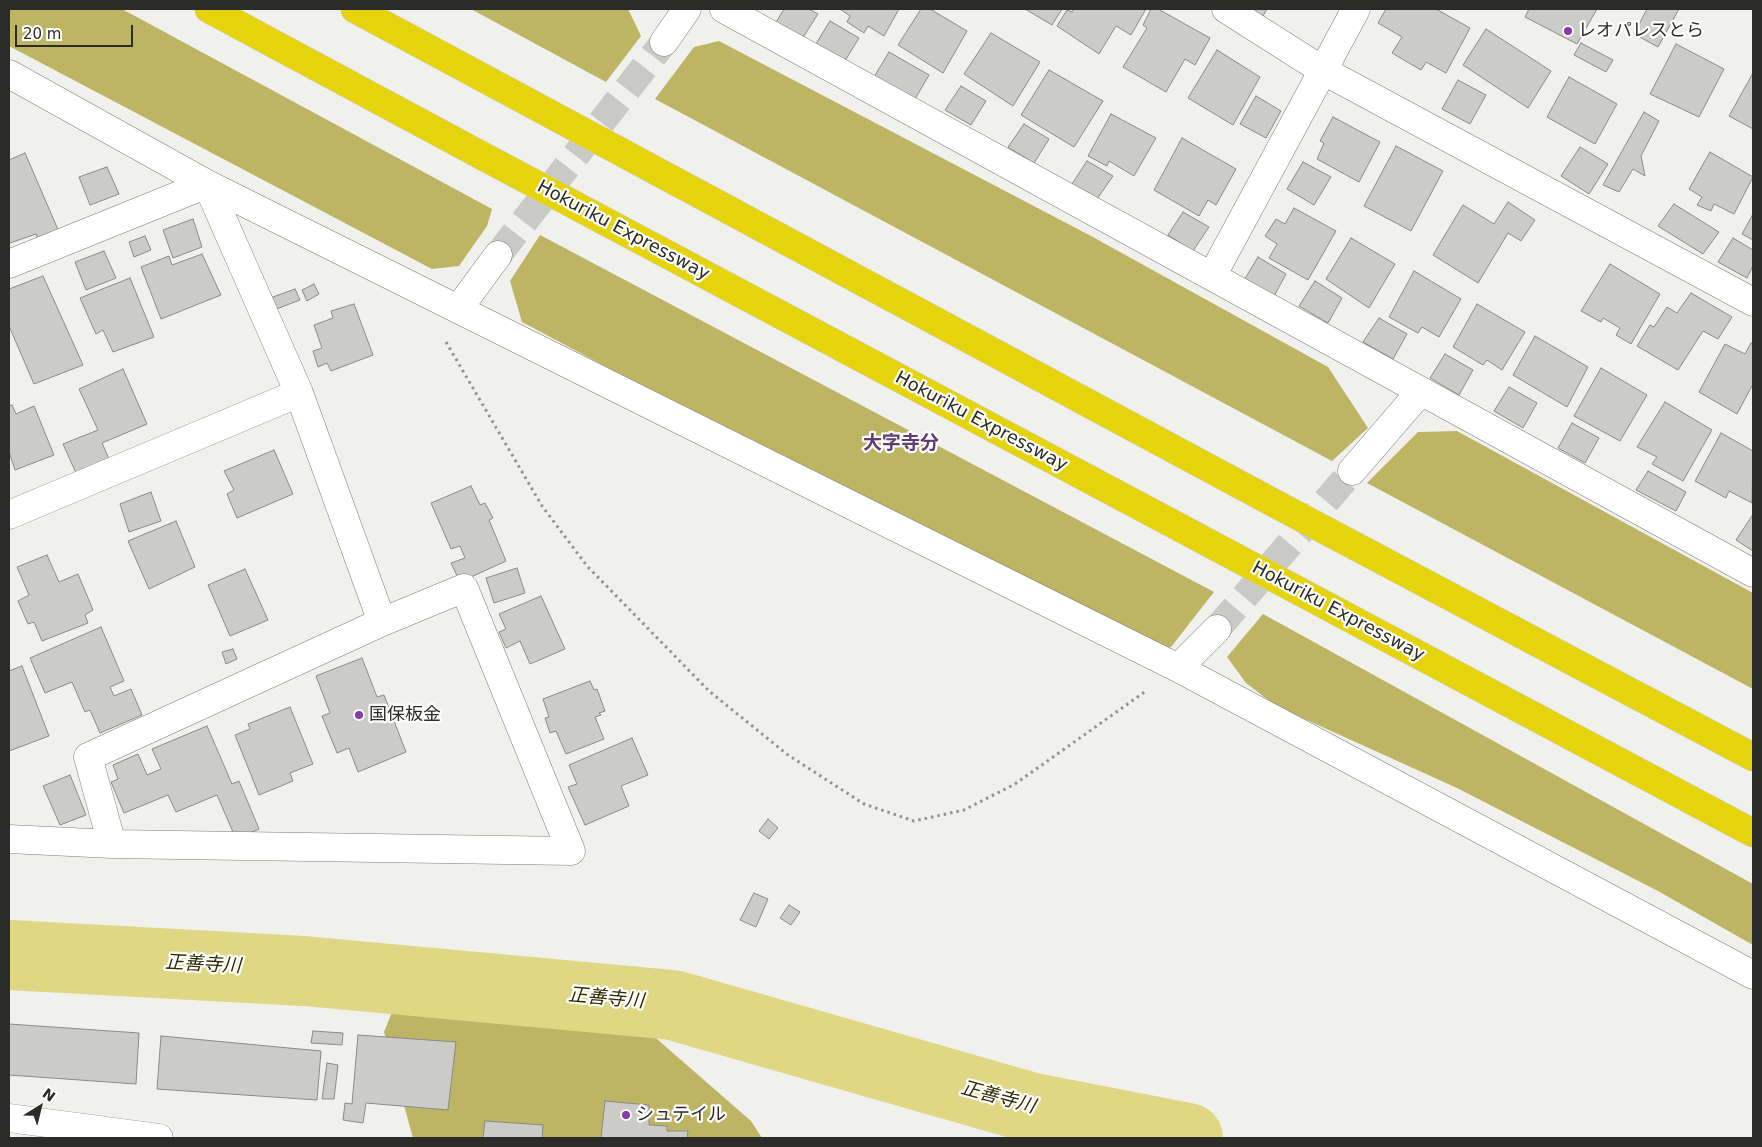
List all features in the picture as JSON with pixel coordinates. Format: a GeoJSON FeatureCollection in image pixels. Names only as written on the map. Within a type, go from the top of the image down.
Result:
{"type":"FeatureCollection","features":[{"type":"Feature","properties":{"kind":"highway","name":"Hokuriku Expressway"},"geometry":{"type":"LineString","coordinates":[[209,9],[1753,832]]}},
{"type":"Feature","properties":{"kind":"highway"},"geometry":{"type":"LineString","coordinates":[[355,9],[1264,498],[1753,757]]}},
{"type":"Feature","properties":{"kind":"street"},"geometry":{"type":"LineString","coordinates":[[664,42],[687,9]]}},
{"type":"Feature","properties":{"kind":"street"},"geometry":{"type":"LineString","coordinates":[[724,9],[1753,573]]}},
{"type":"Feature","properties":{"kind":"street"},"geometry":{"type":"LineString","coordinates":[[1226,9],[1322,70],[1753,302]]}},
{"type":"Feature","properties":{"kind":"street"},"geometry":{"type":"LineString","coordinates":[[1212,276],[1356,9]]}},
{"type":"Feature","properties":{"kind":"street"},"geometry":{"type":"LineString","coordinates":[[9,74],[207,184],[1178,668],[1753,975]]}},
{"type":"Feature","properties":{"kind":"street"},"geometry":{"type":"LineString","coordinates":[[9,264],[207,184]]}},
{"type":"Feature","properties":{"kind":"street"},"geometry":{"type":"LineString","coordinates":[[207,184],[299,393],[382,622]]}},
{"type":"Feature","properties":{"kind":"street"},"geometry":{"type":"LineString","coordinates":[[459,308],[498,255]]}},
{"type":"Feature","properties":{"kind":"street"},"geometry":{"type":"LineString","coordinates":[[1352,471],[1420,390]]}},
{"type":"Feature","properties":{"kind":"street"},"geometry":{"type":"LineString","coordinates":[[9,515],[299,393]]}},
{"type":"Feature","properties":{"kind":"street"},"geometry":{"type":"LineString","coordinates":[[9,839],[112,844],[570,851],[464,588],[382,622],[88,757],[112,844]]}},
{"type":"Feature","properties":{"kind":"street"},"geometry":{"type":"LineString","coordinates":[[1178,668],[1217,629]]}},
{"type":"Feature","properties":{"kind":"street"},"geometry":{"type":"LineString","coordinates":[[9,1118],[158,1138]]}},
{"type":"Feature","properties":{"kind":"path"},"geometry":{"type":"LineString","coordinates":[[443,336],[542,506],[587,566],[709,691],[788,755],[864,804],[914,821],[964,810],[1015,784],[1178,668]]}},
{"type":"Feature","properties":{"kind":"shaded area"},"geometry":{"type":"Polygon","coordinates":[[[9,9],[122,9],[492,209],[487,226],[459,266],[432,269],[9,46],[9,9]]]}},
{"type":"Feature","properties":{"kind":"shaded area"},"geometry":{"type":"Polygon","coordinates":[[[471,9],[628,9],[641,36],[606,82],[471,9]]]}},
{"type":"Feature","properties":{"kind":"shaded area"},"geometry":{"type":"Polygon","coordinates":[[[719,41],[1091,236],[1328,367],[1368,428],[1332,461],[655,99],[694,47],[719,41]]]}},
{"type":"Feature","properties":{"kind":"shaded area"},"geometry":{"type":"Polygon","coordinates":[[[540,235],[1214,592],[1171,647],[1136,649],[522,322],[510,281],[540,235]]]}},
{"type":"Feature","properties":{"kind":"shaded area"},"geometry":{"type":"Polygon","coordinates":[[[1457,431],[1753,593],[1753,689],[1367,483],[1418,432],[1457,431]]]}},
{"type":"Feature","properties":{"kind":"shaded area"},"geometry":{"type":"Polygon","coordinates":[[[1263,614],[1753,884],[1753,945],[1658,891],[1457,788],[1276,706],[1246,683],[1227,657],[1263,614]]]}},
{"type":"Feature","properties":{"kind":"shaded area"},"geometry":{"type":"Polygon","coordinates":[[[432,961],[526,977],[650,1033],[751,1121],[762,1138],[413,1138],[384,1032],[399,995],[432,961]]]}},
{"type":"Feature","properties":{"kind":"building"},"geometry":{"type":"Polygon","coordinates":[[[784,9],[809,9],[818,14],[802,39],[775,24],[784,9]]]}},
{"type":"Feature","properties":{"kind":"building"},"geometry":{"type":"Polygon","coordinates":[[[840,9],[899,9],[884,36],[868,26],[864,33],[847,22],[850,16],[840,9]]]}},
{"type":"Feature","properties":{"kind":"building"},"geometry":{"type":"Polygon","coordinates":[[[921,9],[930,9],[967,31],[943,73],[898,45],[921,9]]]}},
{"type":"Feature","properties":{"kind":"building"},"geometry":{"type":"Polygon","coordinates":[[[1025,9],[1062,9],[1052,25],[1025,9]]]}},
{"type":"Feature","properties":{"kind":"building"},"geometry":{"type":"Polygon","coordinates":[[[1074,9],[1146,9],[1131,35],[1116,26],[1099,54],[1057,26],[1067,10],[1072,12],[1074,9]]]}},
{"type":"Feature","properties":{"kind":"building"},"geometry":{"type":"Polygon","coordinates":[[[1151,9],[1158,9],[1210,38],[1195,65],[1185,59],[1166,92],[1123,67],[1147,28],[1143,25],[1151,9]]]}},
{"type":"Feature","properties":{"kind":"building"},"geometry":{"type":"Polygon","coordinates":[[[1251,9],[1267,9],[1263,16],[1251,9]]]}},
{"type":"Feature","properties":{"kind":"building"},"geometry":{"type":"Polygon","coordinates":[[[1386,9],[1436,9],[1470,28],[1446,73],[1426,62],[1421,70],[1392,53],[1402,37],[1378,23],[1386,9]]]}},
{"type":"Feature","properties":{"kind":"building","name":"レオパレスとら"},"geometry":{"type":"Polygon","coordinates":[[[1529,9],[1597,9],[1577,44],[1525,17],[1529,9]]]}},
{"type":"Feature","properties":{"kind":"building"},"geometry":{"type":"Polygon","coordinates":[[[1647,9],[1679,9],[1658,47],[1634,34],[1647,9]]]}},
{"type":"Feature","properties":{"kind":"building"},"geometry":{"type":"Polygon","coordinates":[[[830,21],[859,38],[843,64],[814,47],[830,21]]]}},
{"type":"Feature","properties":{"kind":"building"},"geometry":{"type":"Polygon","coordinates":[[[1486,29],[1551,71],[1528,108],[1463,65],[1486,29]]]}},
{"type":"Feature","properties":{"kind":"building"},"geometry":{"type":"Polygon","coordinates":[[[991,33],[1040,62],[1013,106],[964,74],[991,33]]]}},
{"type":"Feature","properties":{"kind":"building"},"geometry":{"type":"Polygon","coordinates":[[[1581,43],[1613,60],[1606,72],[1574,55],[1581,43]]]}},
{"type":"Feature","properties":{"kind":"building"},"geometry":{"type":"Polygon","coordinates":[[[1676,44],[1724,69],[1699,117],[1650,94],[1676,44]]]}},
{"type":"Feature","properties":{"kind":"building"},"geometry":{"type":"Polygon","coordinates":[[[1217,50],[1260,77],[1233,125],[1188,98],[1217,50]]]}},
{"type":"Feature","properties":{"kind":"building"},"geometry":{"type":"Polygon","coordinates":[[[889,52],[929,75],[915,99],[874,77],[889,52]]]}},
{"type":"Feature","properties":{"kind":"building"},"geometry":{"type":"Polygon","coordinates":[[[1049,70],[1103,101],[1074,147],[1021,115],[1049,70]]]}},
{"type":"Feature","properties":{"kind":"building"},"geometry":{"type":"Polygon","coordinates":[[[1753,73],[1753,129],[1729,116],[1753,73]]]}},
{"type":"Feature","properties":{"kind":"building"},"geometry":{"type":"Polygon","coordinates":[[[1569,77],[1617,104],[1595,144],[1547,117],[1569,77]]]}},
{"type":"Feature","properties":{"kind":"building"},"geometry":{"type":"Polygon","coordinates":[[[1458,80],[1486,95],[1470,124],[1442,109],[1458,80]]]}},
{"type":"Feature","properties":{"kind":"building"},"geometry":{"type":"Polygon","coordinates":[[[961,86],[986,101],[971,125],[945,110],[961,86]]]}},
{"type":"Feature","properties":{"kind":"building"},"geometry":{"type":"Polygon","coordinates":[[[1256,96],[1281,111],[1266,138],[1240,124],[1256,96]]]}},
{"type":"Feature","properties":{"kind":"building"},"geometry":{"type":"Polygon","coordinates":[[[1644,112],[1659,121],[1641,156],[1645,176],[1633,169],[1619,192],[1603,185],[1644,112]]]}},
{"type":"Feature","properties":{"kind":"building"},"geometry":{"type":"Polygon","coordinates":[[[1111,114],[1156,138],[1134,176],[1109,161],[1107,166],[1088,156],[1111,114]]]}},
{"type":"Feature","properties":{"kind":"building"},"geometry":{"type":"Polygon","coordinates":[[[1333,117],[1380,142],[1359,182],[1317,159],[1324,143],[1320,141],[1333,117]]]}},
{"type":"Feature","properties":{"kind":"building"},"geometry":{"type":"Polygon","coordinates":[[[1024,124],[1049,139],[1034,163],[1008,147],[1024,124]]]}},
{"type":"Feature","properties":{"kind":"building"},"geometry":{"type":"Polygon","coordinates":[[[1182,138],[1236,169],[1216,205],[1208,200],[1199,216],[1154,190],[1182,138]]]}},
{"type":"Feature","properties":{"kind":"building"},"geometry":{"type":"Polygon","coordinates":[[[1396,146],[1443,171],[1411,231],[1364,206],[1396,146]]]}},
{"type":"Feature","properties":{"kind":"building"},"geometry":{"type":"Polygon","coordinates":[[[1580,147],[1608,164],[1589,194],[1561,176],[1580,147]]]}},
{"type":"Feature","properties":{"kind":"building"},"geometry":{"type":"Polygon","coordinates":[[[1710,152],[1753,177],[1734,214],[1714,204],[1711,211],[1697,205],[1702,197],[1689,189],[1710,152]]]}},
{"type":"Feature","properties":{"kind":"building"},"geometry":{"type":"Polygon","coordinates":[[[25,153],[59,232],[38,239],[36,234],[10,243],[9,160],[25,153]]]}},
{"type":"Feature","properties":{"kind":"building"},"geometry":{"type":"Polygon","coordinates":[[[1087,161],[1113,176],[1097,199],[1072,184],[1087,161]]]}},
{"type":"Feature","properties":{"kind":"building"},"geometry":{"type":"Polygon","coordinates":[[[1303,162],[1331,177],[1314,205],[1287,189],[1303,162]]]}},
{"type":"Feature","properties":{"kind":"building"},"geometry":{"type":"Polygon","coordinates":[[[107,167],[119,194],[90,205],[79,177],[107,167]]]}},
{"type":"Feature","properties":{"kind":"building"},"geometry":{"type":"Polygon","coordinates":[[[1508,202],[1535,220],[1521,241],[1508,233],[1478,283],[1433,255],[1463,205],[1494,224],[1508,202]]]}},
{"type":"Feature","properties":{"kind":"building"},"geometry":{"type":"Polygon","coordinates":[[[1674,204],[1719,232],[1703,254],[1658,226],[1674,204]]]}},
{"type":"Feature","properties":{"kind":"building"},"geometry":{"type":"Polygon","coordinates":[[[1294,208],[1336,231],[1308,280],[1269,258],[1277,244],[1265,236],[1276,219],[1285,224],[1294,208]]]}},
{"type":"Feature","properties":{"kind":"building"},"geometry":{"type":"Polygon","coordinates":[[[1183,212],[1209,227],[1193,251],[1168,235],[1183,212]]]}},
{"type":"Feature","properties":{"kind":"building"},"geometry":{"type":"Polygon","coordinates":[[[1753,214],[1753,240],[1742,234],[1753,214]]]}},
{"type":"Feature","properties":{"kind":"building"},"geometry":{"type":"Polygon","coordinates":[[[193,219],[202,247],[173,258],[163,230],[193,219]]]}},
{"type":"Feature","properties":{"kind":"building"},"geometry":{"type":"Polygon","coordinates":[[[145,236],[151,250],[134,257],[129,242],[145,236]]]}},
{"type":"Feature","properties":{"kind":"building"},"geometry":{"type":"Polygon","coordinates":[[[1351,238],[1395,264],[1369,308],[1326,279],[1351,238]]]}},
{"type":"Feature","properties":{"kind":"building"},"geometry":{"type":"Polygon","coordinates":[[[1733,238],[1753,250],[1753,266],[1747,278],[1718,262],[1733,238]]]}},
{"type":"Feature","properties":{"kind":"building"},"geometry":{"type":"Polygon","coordinates":[[[104,251],[116,278],[86,290],[75,262],[104,251]]]}},
{"type":"Feature","properties":{"kind":"building"},"geometry":{"type":"Polygon","coordinates":[[[202,254],[221,295],[161,319],[141,267],[169,256],[172,265],[202,254]]]}},
{"type":"Feature","properties":{"kind":"building"},"geometry":{"type":"Polygon","coordinates":[[[1258,257],[1286,274],[1273,298],[1243,282],[1258,257]]]}},
{"type":"Feature","properties":{"kind":"building"},"geometry":{"type":"Polygon","coordinates":[[[1610,264],[1660,294],[1631,344],[1616,335],[1620,328],[1603,318],[1601,322],[1581,311],[1610,264]]]}},
{"type":"Feature","properties":{"kind":"building"},"geometry":{"type":"Polygon","coordinates":[[[1414,271],[1461,299],[1439,337],[1422,327],[1418,333],[1389,317],[1414,271]]]}},
{"type":"Feature","properties":{"kind":"building"},"geometry":{"type":"Polygon","coordinates":[[[43,276],[83,365],[34,384],[9,326],[9,289],[43,276]]]}},
{"type":"Feature","properties":{"kind":"building"},"geometry":{"type":"Polygon","coordinates":[[[130,278],[154,337],[113,352],[103,330],[96,334],[80,298],[130,278]]]}},
{"type":"Feature","properties":{"kind":"building"},"geometry":{"type":"Polygon","coordinates":[[[1315,281],[1342,298],[1328,323],[1299,306],[1315,281]]]}},
{"type":"Feature","properties":{"kind":"building"},"geometry":{"type":"Polygon","coordinates":[[[314,284],[319,294],[307,301],[302,290],[314,284]]]}},
{"type":"Feature","properties":{"kind":"building"},"geometry":{"type":"Polygon","coordinates":[[[295,289],[300,300],[274,310],[270,298],[295,289]]]}},
{"type":"Feature","properties":{"kind":"building"},"geometry":{"type":"Polygon","coordinates":[[[1691,293],[1732,317],[1718,339],[1703,331],[1678,370],[1637,346],[1650,325],[1654,327],[1667,307],[1677,313],[1691,293]]]}},
{"type":"Feature","properties":{"kind":"building"},"geometry":{"type":"Polygon","coordinates":[[[354,304],[373,355],[331,371],[327,363],[318,367],[313,351],[322,348],[314,325],[333,318],[331,311],[354,304]]]}},
{"type":"Feature","properties":{"kind":"building"},"geometry":{"type":"Polygon","coordinates":[[[1477,304],[1525,332],[1502,370],[1487,360],[1483,365],[1453,347],[1477,304]]]}},
{"type":"Feature","properties":{"kind":"building"},"geometry":{"type":"Polygon","coordinates":[[[1379,318],[1407,334],[1393,359],[1363,342],[1379,318]]]}},
{"type":"Feature","properties":{"kind":"building"},"geometry":{"type":"Polygon","coordinates":[[[1535,336],[1588,367],[1567,407],[1513,375],[1535,336]]]}},
{"type":"Feature","properties":{"kind":"building"},"geometry":{"type":"Polygon","coordinates":[[[1751,343],[1753,344],[1753,384],[1737,414],[1699,392],[1725,344],[1745,354],[1751,343]]]}},
{"type":"Feature","properties":{"kind":"building"},"geometry":{"type":"Polygon","coordinates":[[[1445,354],[1473,370],[1459,395],[1430,378],[1445,354]]]}},
{"type":"Feature","properties":{"kind":"building"},"geometry":{"type":"Polygon","coordinates":[[[1601,368],[1647,395],[1620,441],[1574,416],[1601,368]]]}},
{"type":"Feature","properties":{"kind":"building"},"geometry":{"type":"Polygon","coordinates":[[[123,369],[147,424],[102,443],[113,468],[80,482],[63,444],[98,430],[79,389],[123,369]]]}},
{"type":"Feature","properties":{"kind":"building"},"geometry":{"type":"Polygon","coordinates":[[[1509,387],[1537,403],[1523,428],[1494,411],[1509,387]]]}},
{"type":"Feature","properties":{"kind":"building"},"geometry":{"type":"Polygon","coordinates":[[[1665,402],[1712,430],[1683,481],[1652,464],[1657,457],[1637,447],[1665,402]]]}},
{"type":"Feature","properties":{"kind":"building"},"geometry":{"type":"Polygon","coordinates":[[[12,405],[16,414],[34,406],[54,455],[15,470],[9,452],[9,406],[12,405]]]}},
{"type":"Feature","properties":{"kind":"building"},"geometry":{"type":"Polygon","coordinates":[[[1572,423],[1599,438],[1585,463],[1558,448],[1572,423]]]}},
{"type":"Feature","properties":{"kind":"building"},"geometry":{"type":"Polygon","coordinates":[[[1721,433],[1753,451],[1752,503],[1729,491],[1726,498],[1695,481],[1721,433]]]}},
{"type":"Feature","properties":{"kind":"building"},"geometry":{"type":"Polygon","coordinates":[[[274,450],[293,494],[237,518],[227,494],[234,490],[224,471],[274,450]]]}},
{"type":"Feature","properties":{"kind":"building"},"geometry":{"type":"Polygon","coordinates":[[[1648,471],[1686,492],[1676,511],[1636,490],[1648,471]]]}},
{"type":"Feature","properties":{"kind":"building"},"geometry":{"type":"Polygon","coordinates":[[[471,486],[480,505],[485,503],[493,518],[489,520],[506,561],[460,582],[451,563],[465,558],[460,546],[451,549],[431,503],[471,486]]]}},
{"type":"Feature","properties":{"kind":"building"},"geometry":{"type":"Polygon","coordinates":[[[151,492],[161,521],[129,532],[120,504],[151,492]]]}},
{"type":"Feature","properties":{"kind":"building"},"geometry":{"type":"Polygon","coordinates":[[[1753,517],[1753,551],[1736,540],[1753,517]]]}},
{"type":"Feature","properties":{"kind":"building"},"geometry":{"type":"Polygon","coordinates":[[[176,521],[195,567],[149,589],[128,541],[176,521]]]}},
{"type":"Feature","properties":{"kind":"building"},"geometry":{"type":"Polygon","coordinates":[[[47,555],[59,582],[78,574],[93,610],[85,615],[88,623],[42,641],[34,622],[28,624],[18,601],[29,595],[17,567],[47,555]]]}},
{"type":"Feature","properties":{"kind":"building"},"geometry":{"type":"Polygon","coordinates":[[[517,568],[525,593],[494,603],[486,578],[517,568]]]}},
{"type":"Feature","properties":{"kind":"building"},"geometry":{"type":"Polygon","coordinates":[[[245,569],[268,620],[230,636],[208,585],[245,569]]]}},
{"type":"Feature","properties":{"kind":"building"},"geometry":{"type":"Polygon","coordinates":[[[541,596],[565,649],[530,664],[520,641],[506,648],[499,632],[506,629],[499,614],[541,596]]]}},
{"type":"Feature","properties":{"kind":"building"},"geometry":{"type":"Polygon","coordinates":[[[101,627],[124,681],[110,687],[114,696],[131,689],[142,715],[100,733],[90,710],[85,712],[72,682],[45,693],[30,658],[101,627]]]}},
{"type":"Feature","properties":{"kind":"building"},"geometry":{"type":"Polygon","coordinates":[[[233,649],[237,659],[226,664],[222,652],[233,649]]]}},
{"type":"Feature","properties":{"kind":"building","name":"国保板金"},"geometry":{"type":"Polygon","coordinates":[[[362,658],[377,697],[384,695],[406,752],[358,772],[349,748],[337,753],[322,716],[330,713],[316,676],[362,658]]]}},
{"type":"Feature","properties":{"kind":"building"},"geometry":{"type":"Polygon","coordinates":[[[22,666],[49,736],[9,751],[9,671],[22,666]]]}},
{"type":"Feature","properties":{"kind":"building"},"geometry":{"type":"Polygon","coordinates":[[[590,681],[594,690],[597,689],[605,711],[595,717],[604,739],[566,754],[556,731],[550,733],[545,718],[549,717],[543,699],[590,681]]]}},
{"type":"Feature","properties":{"kind":"building"},"geometry":{"type":"Polygon","coordinates":[[[290,707],[313,764],[290,773],[293,781],[259,795],[235,735],[250,729],[248,724],[290,707]]]}},
{"type":"Feature","properties":{"kind":"building"},"geometry":{"type":"Polygon","coordinates":[[[207,726],[232,784],[239,781],[259,829],[236,839],[217,795],[176,812],[168,795],[124,813],[111,782],[118,779],[113,765],[138,754],[147,775],[161,769],[152,749],[207,726]]]}},
{"type":"Feature","properties":{"kind":"building"},"geometry":{"type":"Polygon","coordinates":[[[632,738],[648,775],[621,786],[629,806],[585,825],[568,787],[577,784],[569,765],[632,738]]]}},
{"type":"Feature","properties":{"kind":"building"},"geometry":{"type":"Polygon","coordinates":[[[70,775],[86,815],[60,825],[43,786],[70,775]]]}},
{"type":"Feature","properties":{"kind":"building"},"geometry":{"type":"Polygon","coordinates":[[[768,819],[778,828],[769,839],[759,831],[768,819]]]}},
{"type":"Feature","properties":{"kind":"building"},"geometry":{"type":"Polygon","coordinates":[[[754,893],[768,899],[756,927],[740,920],[754,893]]]}},
{"type":"Feature","properties":{"kind":"building"},"geometry":{"type":"Polygon","coordinates":[[[789,905],[800,912],[791,925],[780,918],[789,905]]]}},
{"type":"Feature","properties":{"kind":"building"},"geometry":{"type":"Polygon","coordinates":[[[9,1024],[139,1033],[136,1084],[9,1075],[9,1024]]]}},
{"type":"Feature","properties":{"kind":"building"},"geometry":{"type":"Polygon","coordinates":[[[313,1031],[343,1033],[342,1045],[311,1043],[313,1031]]]}},
{"type":"Feature","properties":{"kind":"building"},"geometry":{"type":"Polygon","coordinates":[[[358,1035],[456,1042],[448,1110],[366,1103],[363,1123],[343,1120],[345,1103],[352,1104],[358,1035]]]}},
{"type":"Feature","properties":{"kind":"building"},"geometry":{"type":"Polygon","coordinates":[[[161,1036],[321,1051],[317,1100],[157,1089],[161,1036]]]}},
{"type":"Feature","properties":{"kind":"building"},"geometry":{"type":"Polygon","coordinates":[[[327,1063],[338,1065],[334,1099],[322,1099],[327,1063]]]}},
{"type":"Feature","properties":{"kind":"building","name":"シュテイル"},"geometry":{"type":"Polygon","coordinates":[[[605,1101],[649,1105],[649,1125],[667,1126],[667,1131],[688,1131],[687,1138],[601,1138],[605,1101]]]}},
{"type":"Feature","properties":{"kind":"building"},"geometry":{"type":"Polygon","coordinates":[[[485,1121],[543,1125],[542,1138],[483,1138],[485,1121]]]}},
{"type":"Feature","properties":{"kind":"waterway","name":"正善寺川"},"geometry":{"type":"LineString","coordinates":[[9,955],[304,971],[673,1005],[1029,1107],[1188,1138]]}},
{"type":"Feature","properties":{"kind":"tunnel"},"geometry":{"type":"LineString","coordinates":[[498,255],[664,42]]}},
{"type":"Feature","properties":{"kind":"tunnel"},"geometry":{"type":"LineString","coordinates":[[1217,629],[1352,471]]}},
{"type":"Feature","properties":{"kind":"place","name":"レオパレスとら"},"geometry":{"type":"Point","coordinates":[1568,31]}},
{"type":"Feature","properties":{"kind":"place","name":"国保板金"},"geometry":{"type":"Point","coordinates":[359,715]}},
{"type":"Feature","properties":{"kind":"place","name":"シュテイル"},"geometry":{"type":"Point","coordinates":[626,1115]}},
{"type":"Feature","properties":{"kind":"district","name":"大字寺分"},"geometry":{"type":"Point","coordinates":[901,444]}}]}
